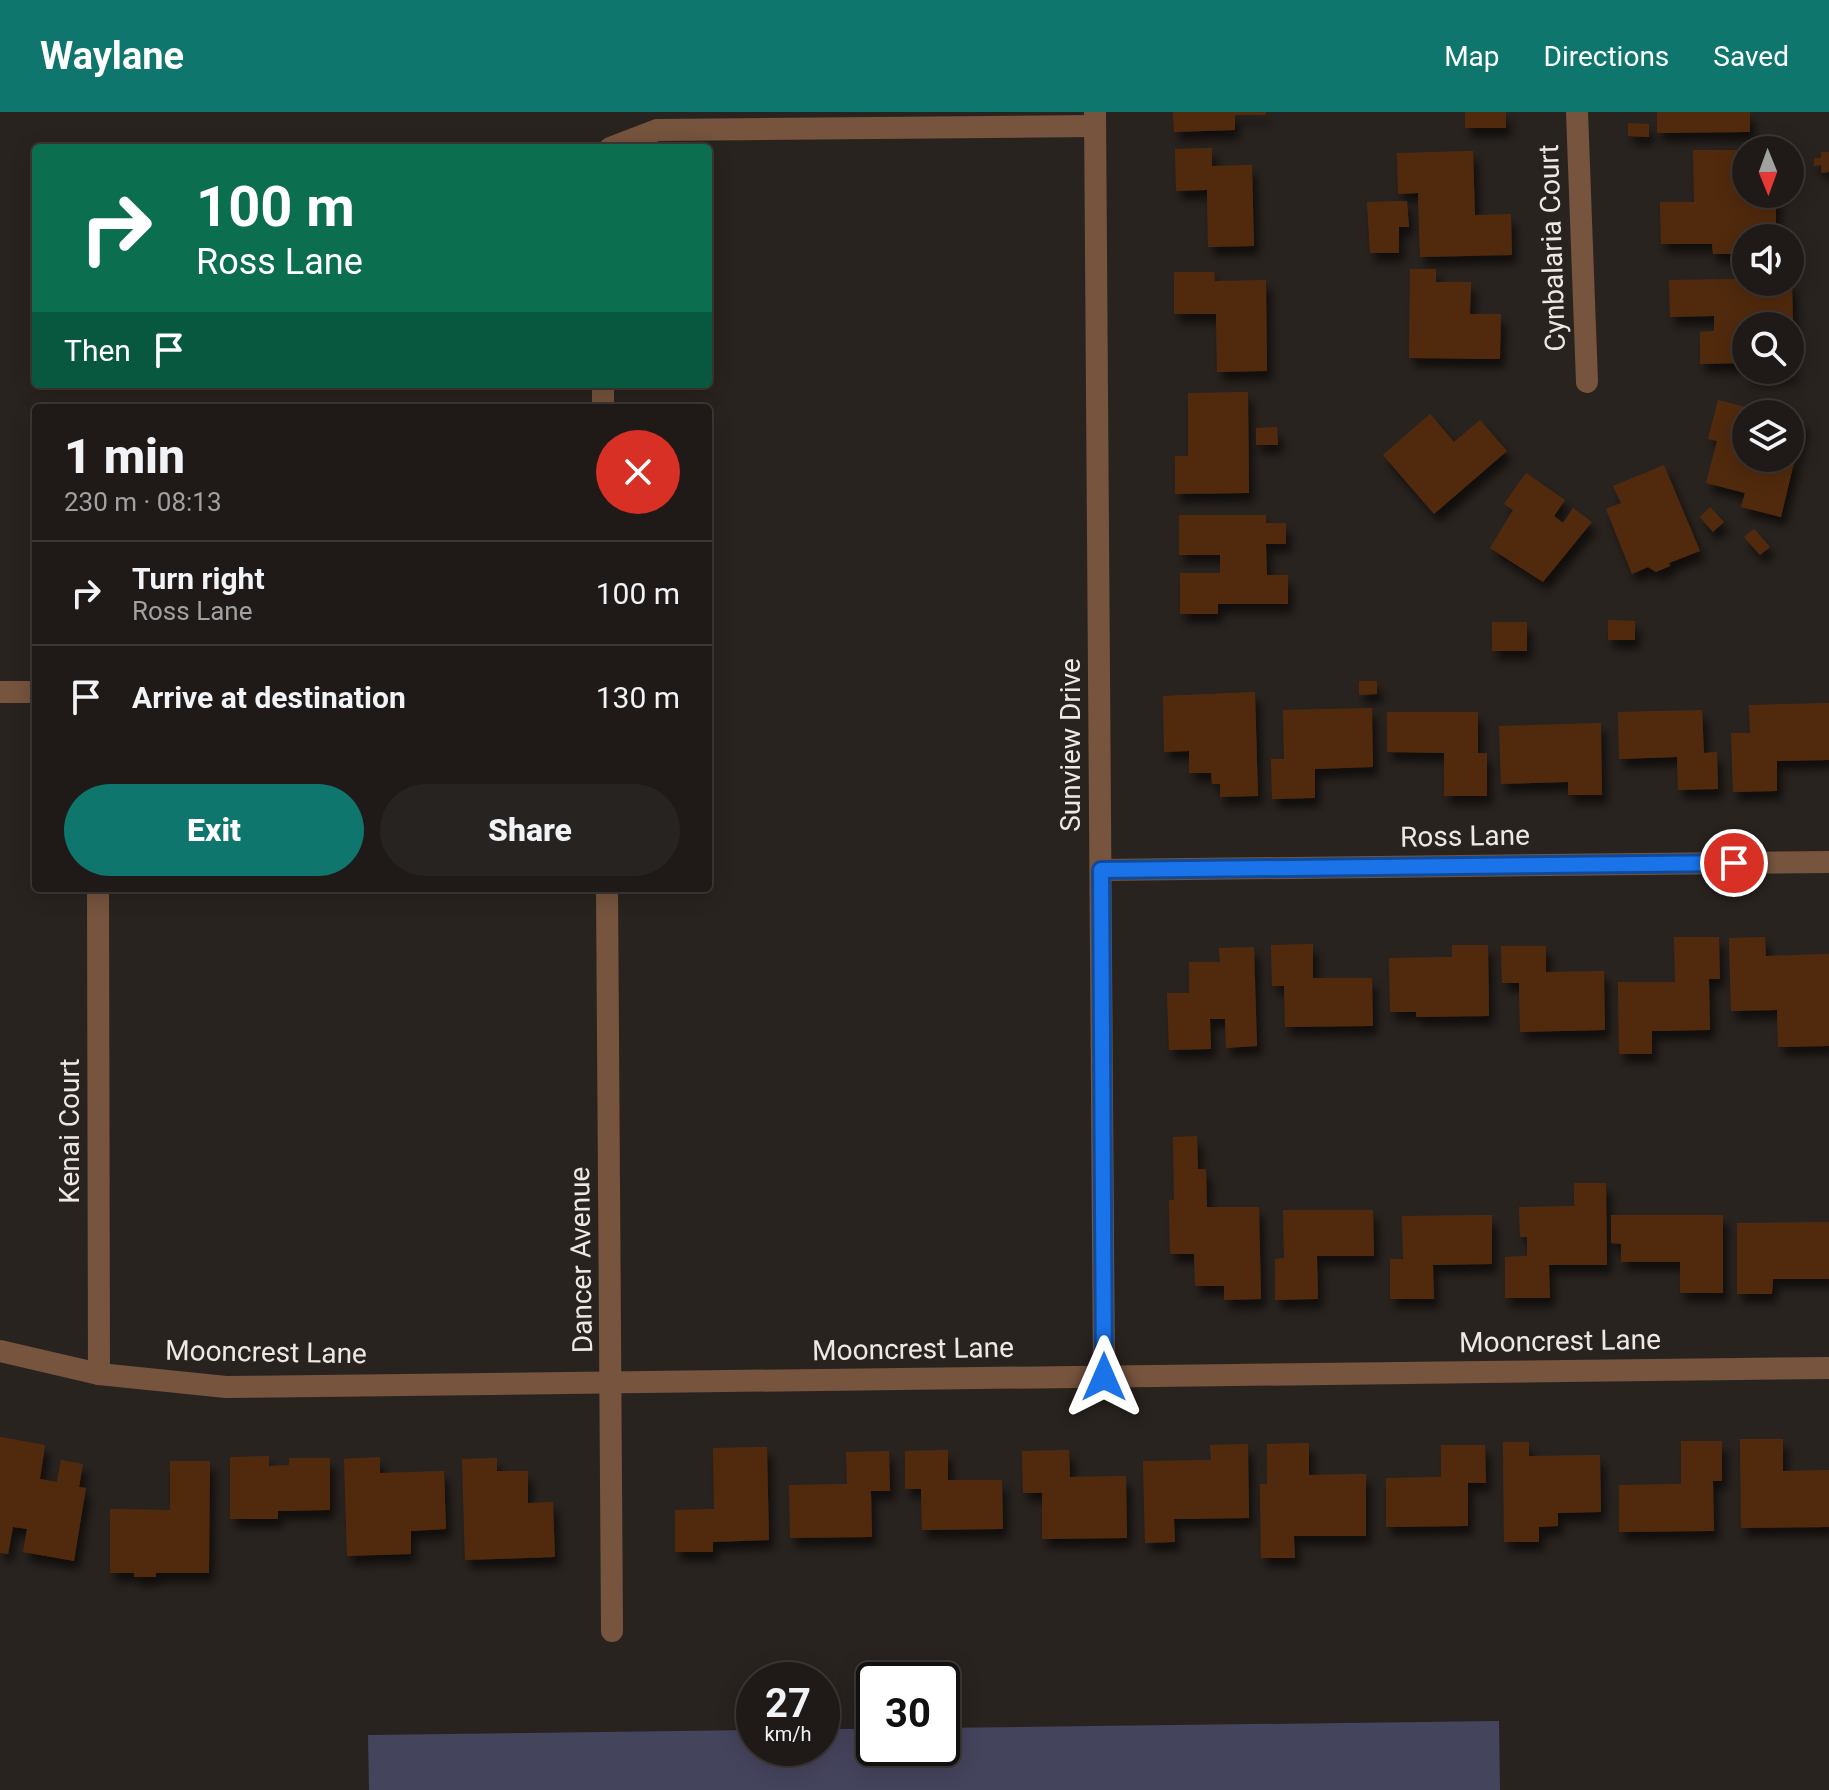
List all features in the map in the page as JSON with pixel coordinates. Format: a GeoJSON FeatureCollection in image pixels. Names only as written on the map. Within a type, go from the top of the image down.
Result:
{"type":"FeatureCollection","features":[{"type":"Feature","properties":{"kind":"street","name":"Cynbalaria Court"},"geometry":{"type":"LineString","coordinates":[[1577,112],[1587,382]]}},
{"type":"Feature","properties":{"kind":"street"},"geometry":{"type":"LineString","coordinates":[[620,144],[657,130],[1095,119]]}},
{"type":"Feature","properties":{"kind":"street","name":"Sunview Drive"},"geometry":{"type":"LineString","coordinates":[[1095,119],[1104,1377]]}},
{"type":"Feature","properties":{"kind":"street"},"geometry":{"type":"LineString","coordinates":[[0,692],[32,692]]}},
{"type":"Feature","properties":{"kind":"street","name":"Ross Lane"},"geometry":{"type":"LineString","coordinates":[[1101,870],[1829,862]]}},
{"type":"Feature","properties":{"kind":"street","name":"Kenai Court"},"geometry":{"type":"LineString","coordinates":[[98,892],[99,1374]]}},
{"type":"Feature","properties":{"kind":"street","name":"Dancer Avenue"},"geometry":{"type":"LineString","coordinates":[[607,892],[612,1631]]}},
{"type":"Feature","properties":{"kind":"street","name":"Mooncrest Lane"},"geometry":{"type":"LineString","coordinates":[[0,1351],[99,1374],[226,1387],[1829,1368]]}},
{"type":"Feature","properties":{"kind":"shaded area"},"geometry":{"type":"Polygon","coordinates":[[[1499,1721],[1500,1790],[369,1790],[368,1735],[736,1730],[736,1766],[840,1766],[840,1729],[856,1729],[856,1766],[960,1766],[960,1728],[1499,1721]]]}},
{"type":"Feature","properties":{"kind":"building"},"geometry":{"type":"Polygon","coordinates":[[[1173,112],[1266,112],[1266,115],[1235,115],[1235,130],[1174,132],[1173,112]]]}},
{"type":"Feature","properties":{"kind":"building"},"geometry":{"type":"Polygon","coordinates":[[[1465,112],[1506,112],[1506,128],[1465,128],[1465,112]]]}},
{"type":"Feature","properties":{"kind":"building"},"geometry":{"type":"Polygon","coordinates":[[[1657,112],[1750,112],[1750,132],[1657,133],[1657,112]]]}},
{"type":"Feature","properties":{"kind":"building"},"geometry":{"type":"Polygon","coordinates":[[[1628,123],[1649,124],[1649,137],[1628,136],[1628,123]]]}},
{"type":"Feature","properties":{"kind":"building"},"geometry":{"type":"Polygon","coordinates":[[[1212,148],[1212,166],[1252,165],[1254,246],[1208,247],[1207,190],[1176,191],[1175,149],[1212,148]]]}},
{"type":"Feature","properties":{"kind":"building"},"geometry":{"type":"Polygon","coordinates":[[[1693,150],[1732,150],[1732,208],[1776,208],[1776,224],[1732,224],[1732,254],[1713,254],[1712,244],[1661,244],[1660,202],[1694,202],[1693,150]]]}},
{"type":"Feature","properties":{"kind":"building"},"geometry":{"type":"Polygon","coordinates":[[[1473,151],[1475,215],[1511,214],[1512,255],[1420,257],[1418,193],[1398,194],[1397,153],[1473,151]]]}},
{"type":"Feature","properties":{"kind":"building"},"geometry":{"type":"Polygon","coordinates":[[[1821,152],[1829,152],[1829,172],[1821,173],[1821,165],[1814,166],[1814,158],[1821,158],[1821,152]]]}},
{"type":"Feature","properties":{"kind":"building"},"geometry":{"type":"Polygon","coordinates":[[[1407,201],[1409,227],[1399,227],[1399,253],[1370,253],[1367,202],[1407,201]]]}},
{"type":"Feature","properties":{"kind":"building"},"geometry":{"type":"Polygon","coordinates":[[[1410,269],[1436,269],[1436,282],[1471,282],[1470,314],[1501,314],[1500,359],[1409,358],[1410,269]]]}},
{"type":"Feature","properties":{"kind":"building"},"geometry":{"type":"Polygon","coordinates":[[[1174,272],[1214,272],[1215,281],[1266,280],[1267,371],[1217,372],[1216,314],[1174,314],[1174,272]]]}},
{"type":"Feature","properties":{"kind":"building"},"geometry":{"type":"Polygon","coordinates":[[[1732,279],[1732,296],[1792,296],[1793,312],[1732,312],[1732,363],[1700,364],[1700,332],[1714,331],[1714,316],[1670,317],[1669,280],[1732,279]]]}},
{"type":"Feature","properties":{"kind":"building"},"geometry":{"type":"Polygon","coordinates":[[[1248,392],[1249,493],[1175,494],[1175,456],[1188,456],[1188,393],[1248,392]]]}},
{"type":"Feature","properties":{"kind":"building"},"geometry":{"type":"Polygon","coordinates":[[[1718,400],[1732,404],[1732,472],[1792,472],[1781,517],[1741,507],[1745,493],[1706,483],[1717,441],[1708,439],[1718,400]]]}},
{"type":"Feature","properties":{"kind":"building"},"geometry":{"type":"Polygon","coordinates":[[[1430,414],[1454,442],[1480,420],[1507,451],[1434,514],[1383,455],[1430,414]]]}},
{"type":"Feature","properties":{"kind":"building"},"geometry":{"type":"Polygon","coordinates":[[[1277,427],[1278,445],[1256,445],[1256,428],[1277,427]]]}},
{"type":"Feature","properties":{"kind":"building"},"geometry":{"type":"Polygon","coordinates":[[[1664,465],[1700,551],[1669,563],[1670,566],[1656,572],[1648,567],[1632,574],[1606,509],[1621,503],[1613,486],[1664,465]]]}},
{"type":"Feature","properties":{"kind":"building"},"geometry":{"type":"Polygon","coordinates":[[[1526,473],[1565,500],[1554,516],[1563,523],[1573,508],[1592,522],[1543,582],[1490,548],[1513,510],[1504,504],[1526,473]]]}},
{"type":"Feature","properties":{"kind":"building"},"geometry":{"type":"Polygon","coordinates":[[[1710,507],[1724,522],[1713,532],[1700,517],[1710,507]]]}},
{"type":"Feature","properties":{"kind":"building"},"geometry":{"type":"Polygon","coordinates":[[[1179,515],[1266,515],[1266,523],[1286,523],[1286,544],[1266,544],[1267,575],[1288,575],[1288,604],[1218,604],[1218,614],[1180,614],[1180,573],[1220,573],[1220,555],[1179,555],[1179,515]]]}},
{"type":"Feature","properties":{"kind":"building"},"geometry":{"type":"Polygon","coordinates":[[[1754,529],[1770,547],[1760,555],[1744,537],[1754,529]]]}},
{"type":"Feature","properties":{"kind":"building"},"geometry":{"type":"Polygon","coordinates":[[[1608,620],[1635,621],[1635,640],[1608,640],[1608,620]]]}},
{"type":"Feature","properties":{"kind":"building"},"geometry":{"type":"Polygon","coordinates":[[[1492,622],[1527,622],[1527,651],[1492,651],[1492,622]]]}},
{"type":"Feature","properties":{"kind":"building"},"geometry":{"type":"Polygon","coordinates":[[[1359,681],[1377,681],[1377,694],[1359,695],[1359,681]]]}},
{"type":"Feature","properties":{"kind":"building"},"geometry":{"type":"Polygon","coordinates":[[[1255,692],[1258,796],[1220,797],[1220,784],[1212,784],[1211,773],[1189,773],[1189,751],[1164,752],[1163,696],[1255,692]]]}},
{"type":"Feature","properties":{"kind":"building"},"geometry":{"type":"Polygon","coordinates":[[[1829,703],[1829,760],[1777,761],[1777,791],[1733,792],[1731,733],[1750,733],[1749,705],[1829,703]]]}},
{"type":"Feature","properties":{"kind":"building"},"geometry":{"type":"Polygon","coordinates":[[[1372,708],[1373,767],[1315,769],[1315,798],[1272,799],[1271,759],[1284,759],[1283,710],[1372,708]]]}},
{"type":"Feature","properties":{"kind":"building"},"geometry":{"type":"Polygon","coordinates":[[[1702,710],[1704,753],[1717,752],[1718,789],[1678,790],[1677,757],[1619,759],[1618,712],[1702,710]]]}},
{"type":"Feature","properties":{"kind":"building"},"geometry":{"type":"Polygon","coordinates":[[[1387,712],[1478,712],[1478,753],[1487,753],[1487,796],[1444,796],[1444,753],[1387,752],[1387,712]]]}},
{"type":"Feature","properties":{"kind":"building"},"geometry":{"type":"Polygon","coordinates":[[[1601,723],[1602,795],[1568,795],[1568,782],[1501,784],[1499,726],[1601,723]]]}},
{"type":"Feature","properties":{"kind":"building"},"geometry":{"type":"Polygon","coordinates":[[[1674,937],[1719,937],[1720,979],[1709,979],[1710,1030],[1652,1031],[1652,1054],[1619,1054],[1618,982],[1675,982],[1674,937]]]}},
{"type":"Feature","properties":{"kind":"building"},"geometry":{"type":"Polygon","coordinates":[[[1765,937],[1766,956],[1829,954],[1829,1046],[1778,1047],[1777,1010],[1731,1011],[1729,938],[1765,937]]]}},
{"type":"Feature","properties":{"kind":"building"},"geometry":{"type":"Polygon","coordinates":[[[1313,944],[1313,978],[1372,978],[1373,1026],[1285,1027],[1284,986],[1272,986],[1271,945],[1313,944]]]}},
{"type":"Feature","properties":{"kind":"building"},"geometry":{"type":"Polygon","coordinates":[[[1452,945],[1488,945],[1489,1016],[1416,1017],[1416,1012],[1390,1012],[1389,958],[1452,957],[1452,945]]]}},
{"type":"Feature","properties":{"kind":"building"},"geometry":{"type":"Polygon","coordinates":[[[1501,946],[1546,946],[1546,972],[1604,971],[1605,1030],[1520,1032],[1519,983],[1502,983],[1501,946]]]}},
{"type":"Feature","properties":{"kind":"building"},"geometry":{"type":"Polygon","coordinates":[[[1254,947],[1257,1046],[1226,1048],[1225,1019],[1210,1019],[1211,1049],[1169,1050],[1167,993],[1189,993],[1189,962],[1220,962],[1219,948],[1254,947]]]}},
{"type":"Feature","properties":{"kind":"building"},"geometry":{"type":"Polygon","coordinates":[[[1197,1136],[1198,1169],[1206,1169],[1207,1207],[1259,1207],[1261,1299],[1224,1300],[1224,1286],[1195,1286],[1194,1254],[1170,1254],[1169,1200],[1174,1200],[1173,1137],[1197,1136]]]}},
{"type":"Feature","properties":{"kind":"building"},"geometry":{"type":"Polygon","coordinates":[[[1574,1183],[1606,1183],[1607,1265],[1549,1265],[1550,1298],[1505,1298],[1505,1257],[1527,1256],[1527,1237],[1520,1237],[1519,1207],[1574,1206],[1574,1183]]]}},
{"type":"Feature","properties":{"kind":"building"},"geometry":{"type":"Polygon","coordinates":[[[1283,1210],[1373,1210],[1374,1256],[1317,1256],[1318,1299],[1275,1300],[1275,1259],[1284,1258],[1283,1210]]]}},
{"type":"Feature","properties":{"kind":"building"},"geometry":{"type":"Polygon","coordinates":[[[1492,1215],[1492,1264],[1433,1265],[1434,1299],[1390,1299],[1390,1259],[1403,1259],[1402,1216],[1492,1215]]]}},
{"type":"Feature","properties":{"kind":"building"},"geometry":{"type":"Polygon","coordinates":[[[1611,1215],[1723,1215],[1723,1293],[1680,1293],[1680,1262],[1621,1262],[1621,1244],[1611,1243],[1611,1215]]]}},
{"type":"Feature","properties":{"kind":"building"},"geometry":{"type":"Polygon","coordinates":[[[1829,1222],[1829,1279],[1773,1279],[1772,1294],[1737,1294],[1737,1223],[1829,1222]]]}},
{"type":"Feature","properties":{"kind":"building"},"geometry":{"type":"Polygon","coordinates":[[[0,1437],[45,1445],[40,1479],[57,1482],[61,1460],[83,1464],[79,1487],[86,1488],[74,1561],[23,1552],[27,1529],[13,1527],[8,1554],[0,1553],[0,1437]]]}},
{"type":"Feature","properties":{"kind":"building"},"geometry":{"type":"Polygon","coordinates":[[[1740,1439],[1783,1439],[1783,1471],[1829,1470],[1829,1527],[1741,1528],[1740,1439]]]}},
{"type":"Feature","properties":{"kind":"building"},"geometry":{"type":"Polygon","coordinates":[[[1681,1441],[1722,1441],[1722,1481],[1713,1481],[1714,1531],[1619,1532],[1619,1485],[1681,1484],[1681,1441]]]}},
{"type":"Feature","properties":{"kind":"building"},"geometry":{"type":"Polygon","coordinates":[[[1503,1442],[1529,1442],[1529,1456],[1600,1455],[1601,1512],[1558,1513],[1558,1526],[1539,1527],[1539,1542],[1504,1542],[1503,1442]]]}},
{"type":"Feature","properties":{"kind":"building"},"geometry":{"type":"Polygon","coordinates":[[[1309,1443],[1309,1475],[1366,1474],[1366,1536],[1294,1536],[1295,1558],[1261,1558],[1260,1484],[1267,1484],[1267,1444],[1309,1443]]]}},
{"type":"Feature","properties":{"kind":"building"},"geometry":{"type":"Polygon","coordinates":[[[1248,1444],[1249,1518],[1174,1519],[1175,1542],[1145,1543],[1143,1461],[1211,1460],[1210,1445],[1248,1444]]]}},
{"type":"Feature","properties":{"kind":"building"},"geometry":{"type":"Polygon","coordinates":[[[1441,1445],[1485,1445],[1486,1483],[1468,1483],[1468,1526],[1386,1527],[1386,1478],[1441,1477],[1441,1445]]]}},
{"type":"Feature","properties":{"kind":"building"},"geometry":{"type":"Polygon","coordinates":[[[767,1447],[769,1540],[713,1542],[713,1552],[675,1552],[675,1510],[714,1509],[713,1448],[767,1447]]]}},
{"type":"Feature","properties":{"kind":"building"},"geometry":{"type":"Polygon","coordinates":[[[948,1450],[948,1480],[1002,1480],[1003,1529],[922,1530],[921,1489],[905,1489],[905,1451],[948,1450]]]}},
{"type":"Feature","properties":{"kind":"building"},"geometry":{"type":"Polygon","coordinates":[[[1069,1450],[1070,1477],[1126,1476],[1127,1538],[1042,1539],[1042,1493],[1023,1493],[1022,1451],[1069,1450]]]}},
{"type":"Feature","properties":{"kind":"building"},"geometry":{"type":"Polygon","coordinates":[[[889,1451],[890,1491],[871,1491],[872,1537],[790,1538],[789,1485],[847,1484],[846,1452],[889,1451]]]}},
{"type":"Feature","properties":{"kind":"building"},"geometry":{"type":"Polygon","coordinates":[[[269,1456],[269,1466],[289,1465],[289,1458],[330,1458],[330,1510],[278,1511],[278,1519],[230,1519],[230,1457],[269,1456]]]}},
{"type":"Feature","properties":{"kind":"building"},"geometry":{"type":"Polygon","coordinates":[[[380,1457],[380,1473],[444,1471],[446,1529],[411,1531],[411,1554],[347,1556],[344,1459],[380,1457]]]}},
{"type":"Feature","properties":{"kind":"building"},"geometry":{"type":"Polygon","coordinates":[[[497,1458],[497,1471],[528,1471],[528,1503],[553,1502],[555,1557],[465,1560],[462,1459],[497,1458]]]}},
{"type":"Feature","properties":{"kind":"building"},"geometry":{"type":"Polygon","coordinates":[[[170,1461],[210,1461],[209,1573],[156,1573],[156,1577],[134,1577],[134,1573],[110,1573],[110,1509],[170,1510],[170,1461]]]}},
{"type":"Feature","properties":{"kind":"route"},"geometry":{"type":"LineString","coordinates":[[1104,1377],[1101,870],[1734,863]]}}]}
